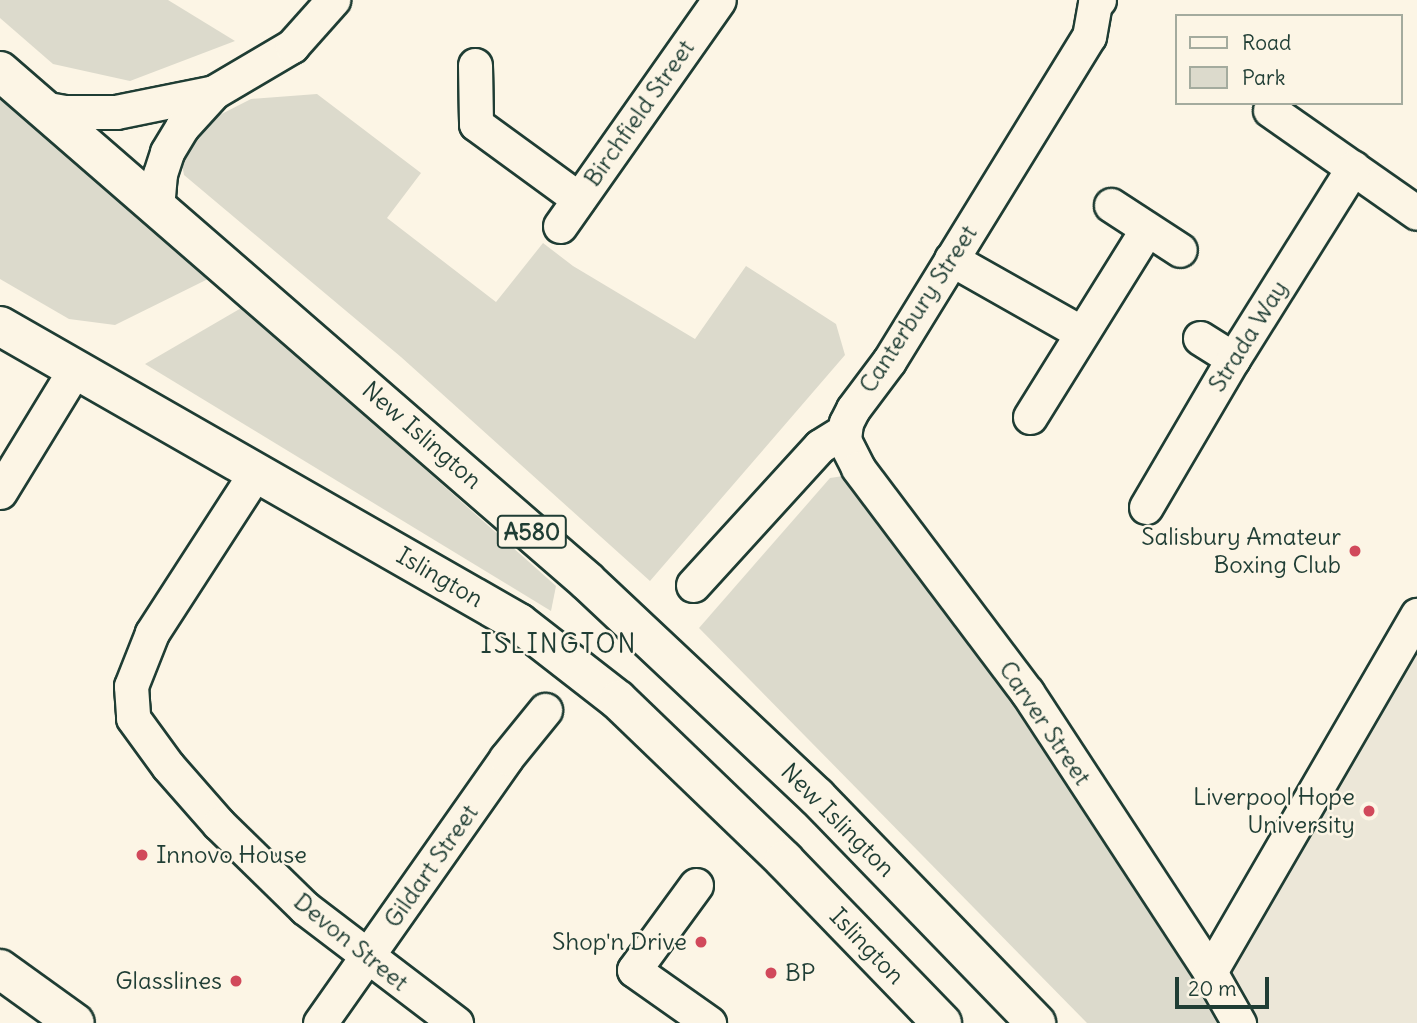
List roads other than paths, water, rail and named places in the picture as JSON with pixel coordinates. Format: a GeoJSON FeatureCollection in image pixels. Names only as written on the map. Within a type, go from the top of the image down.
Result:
{"type":"FeatureCollection","features":[{"type":"Feature","properties":{"kind":"main road","name":"New Islington"},"geometry":{"type":"LineString","coordinates":[[0,71],[326,351],[595,589],[817,797],[1036,1023]]}},
{"type":"Feature","properties":{"kind":"main road","name":"Islington"},"geometry":{"type":"LineString","coordinates":[[0,326],[519,623],[601,686],[784,860],[942,1023]]}},
{"type":"Feature","properties":{"kind":"main road"},"geometry":{"type":"LineString","coordinates":[[0,969],[75,1023]]}},
{"type":"Feature","properties":{"kind":"street"},"geometry":{"type":"LineString","coordinates":[[157,208],[159,174],[167,152],[182,127],[214,93],[292,46],[333,0]]}},
{"type":"Feature","properties":{"kind":"street","name":"Birchfield Street"},"geometry":{"type":"LineString","coordinates":[[475,65],[476,124],[569,213],[719,0]]}},
{"type":"Feature","properties":{"kind":"street","name":"Canterbury Street"},"geometry":{"type":"LineString","coordinates":[[693,585],[820,446],[844,431],[853,409],[889,361],[1089,36],[1095,1]]}},
{"type":"Feature","properties":{"kind":"street"},"geometry":{"type":"LineString","coordinates":[[42,108],[65,112],[116,112],[214,93]]}},
{"type":"Feature","properties":{"kind":"street"},"geometry":{"type":"LineString","coordinates":[[1270,110],[1417,213]]}},
{"type":"Feature","properties":{"kind":"street","name":"Strada Way"},"geometry":{"type":"LineString","coordinates":[[1146,507],[1233,359],[1353,168]]}},
{"type":"Feature","properties":{"kind":"street"},"geometry":{"type":"LineString","coordinates":[[1111,205],[1180,250]]}},
{"type":"Feature","properties":{"kind":"street"},"geometry":{"type":"LineString","coordinates":[[1030,417],[1080,332],[1147,229]]}},
{"type":"Feature","properties":{"kind":"street"},"geometry":{"type":"LineString","coordinates":[[951,259],[1080,332]]}},
{"type":"Feature","properties":{"kind":"street"},"geometry":{"type":"LineString","coordinates":[[1200,338],[1233,359]]}},
{"type":"Feature","properties":{"kind":"street"},"geometry":{"type":"LineString","coordinates":[[0,492],[75,369]]}},
{"type":"Feature","properties":{"kind":"street","name":"Carver Street"},"geometry":{"type":"LineString","coordinates":[[844,431],[846,448],[858,468],[1027,692],[1210,972],[1239,1023]]}},
{"type":"Feature","properties":{"kind":"street","name":"Devon Street"},"geometry":{"type":"LineString","coordinates":[[256,472],[152,633],[131,686],[133,718],[168,766],[219,824],[305,908],[456,1023]]}},
{"type":"Feature","properties":{"kind":"street"},"geometry":{"type":"LineString","coordinates":[[1210,972],[1417,615]]}},
{"type":"Feature","properties":{"kind":"street","name":"Gildart Street"},"geometry":{"type":"LineString","coordinates":[[320,1023],[506,758],[545,710]]}},
{"type":"Feature","properties":{"kind":"street"},"geometry":{"type":"LineString","coordinates":[[696,885],[634,970],[668,1012],[709,1023]]}},
{"type":"Feature","properties":{"kind":"place","name":"Salisbury Amateur Boxing Club"},"geometry":{"type":"Point","coordinates":[1355,551]}},
{"type":"Feature","properties":{"kind":"place","name":"Liverpool Hope University"},"geometry":{"type":"Point","coordinates":[1369,811]}},
{"type":"Feature","properties":{"kind":"place","name":"Innovo House"},"geometry":{"type":"Point","coordinates":[142,855]}},
{"type":"Feature","properties":{"kind":"place","name":"Shop'n Drive"},"geometry":{"type":"Point","coordinates":[701,942]}},
{"type":"Feature","properties":{"kind":"place","name":"BP"},"geometry":{"type":"Point","coordinates":[771,973]}},
{"type":"Feature","properties":{"kind":"place","name":"Glasslines"},"geometry":{"type":"Point","coordinates":[236,981]}},
{"type":"Feature","properties":{"kind":"district","name":"ISLINGTON"},"geometry":{"type":"Point","coordinates":[559,644]}}]}
